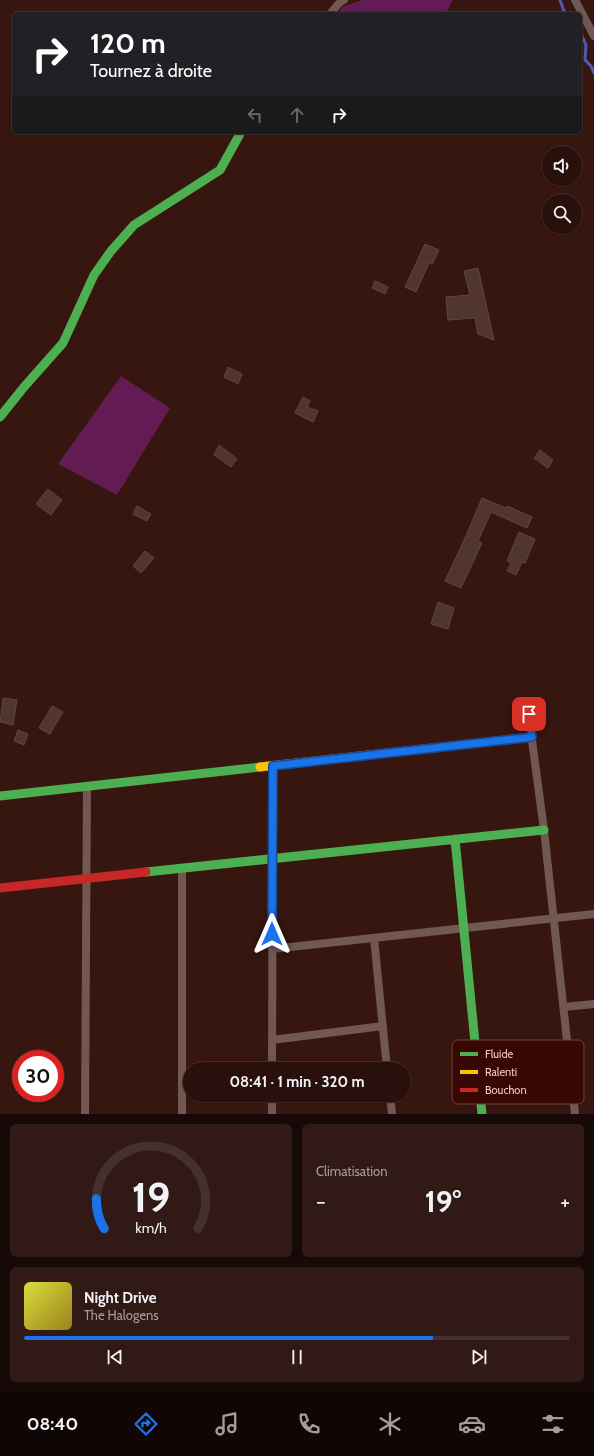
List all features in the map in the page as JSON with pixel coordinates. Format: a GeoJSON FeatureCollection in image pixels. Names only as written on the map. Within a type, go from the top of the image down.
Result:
{"type":"FeatureCollection","features":[{"type":"Feature","properties":{"kind":"street"},"geometry":{"type":"LineString","coordinates":[[332,12],[340,2],[344,0]]}},
{"type":"Feature","properties":{"kind":"street"},"geometry":{"type":"LineString","coordinates":[[575,0],[581,12]]}},
{"type":"Feature","properties":{"kind":"street"},"geometry":{"type":"LineString","coordinates":[[582,13],[594,36]]}},
{"type":"Feature","properties":{"kind":"street"},"geometry":{"type":"LineString","coordinates":[[0,417],[63,343],[94,275],[111,251],[134,225],[220,170],[240,134]]}},
{"type":"Feature","properties":{"kind":"street"},"geometry":{"type":"LineString","coordinates":[[527,703],[544,830],[567,1040]]}},
{"type":"Feature","properties":{"kind":"street"},"geometry":{"type":"LineString","coordinates":[[0,796],[532,737]]}},
{"type":"Feature","properties":{"kind":"street"},"geometry":{"type":"LineString","coordinates":[[272,1062],[273,766]]}},
{"type":"Feature","properties":{"kind":"street"},"geometry":{"type":"LineString","coordinates":[[85,1114],[88,786]]}},
{"type":"Feature","properties":{"kind":"street"},"geometry":{"type":"LineString","coordinates":[[0,888],[544,830]]}},
{"type":"Feature","properties":{"kind":"street"},"geometry":{"type":"LineString","coordinates":[[455,839],[475,1040]]}},
{"type":"Feature","properties":{"kind":"street"},"geometry":{"type":"LineString","coordinates":[[182,868],[182,1114]]}},
{"type":"Feature","properties":{"kind":"street"},"geometry":{"type":"LineString","coordinates":[[272,949],[594,914]]}},
{"type":"Feature","properties":{"kind":"street"},"geometry":{"type":"LineString","coordinates":[[374,938],[386,1062]]}},
{"type":"Feature","properties":{"kind":"street"},"geometry":{"type":"LineString","coordinates":[[564,1007],[594,1004]]}},
{"type":"Feature","properties":{"kind":"street"},"geometry":{"type":"LineString","coordinates":[[272,1040],[383,1026]]}},
{"type":"Feature","properties":{"kind":"street"},"geometry":{"type":"LineString","coordinates":[[272,1102],[272,1114]]}},
{"type":"Feature","properties":{"kind":"street"},"geometry":{"type":"LineString","coordinates":[[391,1102],[392,1114]]}},
{"type":"Feature","properties":{"kind":"street"},"geometry":{"type":"LineString","coordinates":[[481,1104],[482,1114]]}},
{"type":"Feature","properties":{"kind":"street"},"geometry":{"type":"LineString","coordinates":[[574,1104],[575,1114]]}},
{"type":"Feature","properties":{"kind":"shaded area"},"geometry":{"type":"Polygon","coordinates":[[[362,0],[453,0],[446,12],[339,12],[342,7],[362,0]]]}},
{"type":"Feature","properties":{"kind":"shaded area"},"geometry":{"type":"Polygon","coordinates":[[[121,376],[170,408],[117,495],[58,464],[121,376]]]}},
{"type":"Feature","properties":{"kind":"building"},"geometry":{"type":"Polygon","coordinates":[[[425,244],[439,250],[432,264],[429,263],[416,292],[405,287],[425,244]]]}},
{"type":"Feature","properties":{"kind":"building"},"geometry":{"type":"Polygon","coordinates":[[[478,268],[494,340],[478,334],[475,318],[448,320],[446,297],[470,295],[464,271],[478,268]]]}},
{"type":"Feature","properties":{"kind":"building"},"geometry":{"type":"Polygon","coordinates":[[[375,281],[388,287],[385,294],[372,288],[375,281]]]}},
{"type":"Feature","properties":{"kind":"building"},"geometry":{"type":"Polygon","coordinates":[[[228,367],[242,374],[238,384],[224,377],[228,367]]]}},
{"type":"Feature","properties":{"kind":"building"},"geometry":{"type":"Polygon","coordinates":[[[303,397],[310,401],[307,407],[318,411],[313,422],[295,413],[303,397]]]}},
{"type":"Feature","properties":{"kind":"building"},"geometry":{"type":"Polygon","coordinates":[[[219,445],[237,459],[231,467],[214,455],[219,445]]]}},
{"type":"Feature","properties":{"kind":"building"},"geometry":{"type":"Polygon","coordinates":[[[540,450],[553,460],[548,468],[534,458],[540,450]]]}},
{"type":"Feature","properties":{"kind":"building"},"geometry":{"type":"Polygon","coordinates":[[[48,489],[62,500],[51,515],[36,504],[48,489]]]}},
{"type":"Feature","properties":{"kind":"building"},"geometry":{"type":"Polygon","coordinates":[[[482,498],[506,508],[507,506],[532,517],[527,528],[491,512],[478,541],[482,543],[461,588],[445,581],[482,498]]]}},
{"type":"Feature","properties":{"kind":"building"},"geometry":{"type":"Polygon","coordinates":[[[137,506],[151,514],[147,521],[133,514],[137,506]]]}},
{"type":"Feature","properties":{"kind":"building"},"geometry":{"type":"Polygon","coordinates":[[[519,532],[535,539],[525,563],[522,562],[516,575],[507,571],[511,563],[507,561],[519,532]]]}},
{"type":"Feature","properties":{"kind":"building"},"geometry":{"type":"Polygon","coordinates":[[[145,551],[154,558],[141,573],[133,566],[145,551]]]}},
{"type":"Feature","properties":{"kind":"building"},"geometry":{"type":"Polygon","coordinates":[[[438,602],[454,608],[448,629],[431,624],[438,602]]]}},
{"type":"Feature","properties":{"kind":"building"},"geometry":{"type":"Polygon","coordinates":[[[3,698],[17,700],[13,725],[0,722],[3,698]]]}},
{"type":"Feature","properties":{"kind":"building"},"geometry":{"type":"Polygon","coordinates":[[[52,706],[63,712],[50,734],[39,728],[52,706]]]}},
{"type":"Feature","properties":{"kind":"building"},"geometry":{"type":"Polygon","coordinates":[[[18,730],[28,734],[24,745],[14,741],[18,730]]]}},
{"type":"Feature","properties":{"kind":"waterway"},"geometry":{"type":"LineString","coordinates":[[560,0],[565,12]]}},
{"type":"Feature","properties":{"kind":"waterway"},"geometry":{"type":"LineString","coordinates":[[582,36],[586,45],[585,60],[591,66],[594,73]]}},
{"type":"Feature","properties":{"kind":"traffic: fast"},"geometry":{"type":"LineString","coordinates":[[0,417],[63,343],[94,275],[111,251],[134,225],[220,170],[240,134]]}},
{"type":"Feature","properties":{"kind":"traffic: fast"},"geometry":{"type":"LineString","coordinates":[[0,796],[260,767]]}},
{"type":"Feature","properties":{"kind":"traffic: fast"},"geometry":{"type":"LineString","coordinates":[[146,872],[544,830]]}},
{"type":"Feature","properties":{"kind":"traffic: fast"},"geometry":{"type":"LineString","coordinates":[[455,839],[475,1040]]}},
{"type":"Feature","properties":{"kind":"traffic: fast"},"geometry":{"type":"LineString","coordinates":[[481,1104],[482,1114]]}},
{"type":"Feature","properties":{"kind":"traffic: slow"},"geometry":{"type":"LineString","coordinates":[[260,767],[532,737]]}},
{"type":"Feature","properties":{"kind":"traffic: jam"},"geometry":{"type":"LineString","coordinates":[[0,888],[146,872]]}},
{"type":"Feature","properties":{"kind":"route"},"geometry":{"type":"LineString","coordinates":[[272,934],[273,766],[532,737],[529,714]]}}]}
